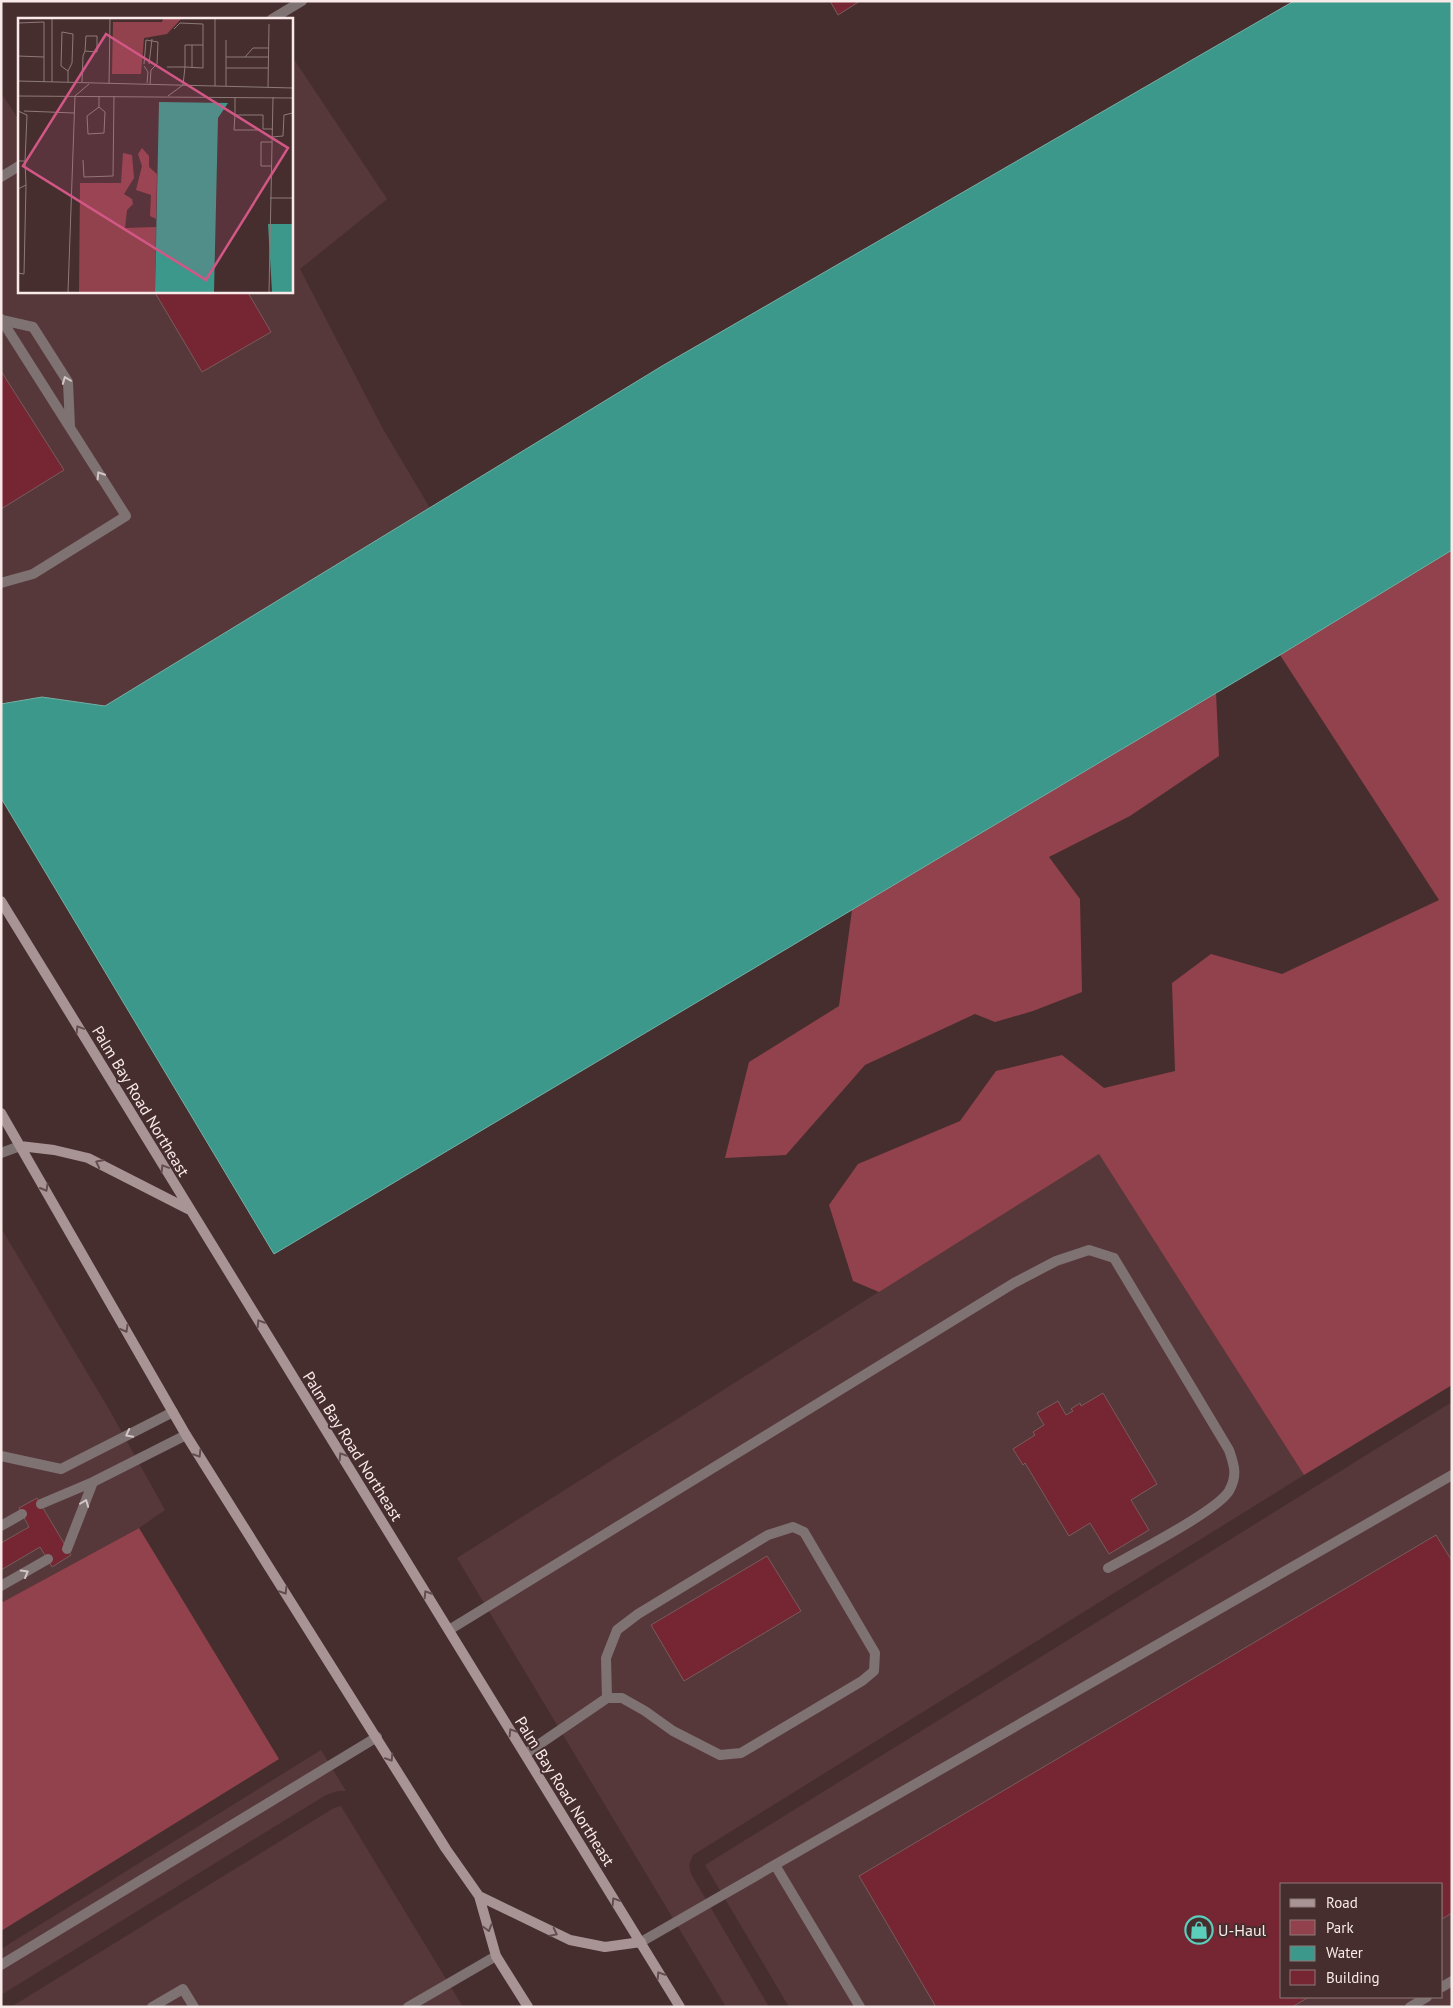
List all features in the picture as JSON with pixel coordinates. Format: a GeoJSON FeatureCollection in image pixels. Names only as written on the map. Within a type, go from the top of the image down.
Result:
{"type":"FeatureCollection","features":[{"type":"Feature","properties":{"kind":"main road","name":"Palm Bay Road Northeast"},"geometry":{"type":"LineString","coordinates":[[1,901],[680,2007]]}},
{"type":"Feature","properties":{"kind":"main road"},"geometry":{"type":"LineString","coordinates":[[1,1113],[186,1435],[446,1849],[479,1896],[496,1956],[528,2007]]}},
{"type":"Feature","properties":{"kind":"main road"},"geometry":{"type":"LineString","coordinates":[[20,1146],[54,1150],[88,1158],[189,1209]]}},
{"type":"Feature","properties":{"kind":"main road"},"geometry":{"type":"LineString","coordinates":[[479,1896],[570,1940],[605,1947],[641,1942]]}},
{"type":"Feature","properties":{"kind":"street"},"geometry":{"type":"LineString","coordinates":[[274,18],[302,1]]}},
{"type":"Feature","properties":{"kind":"street"},"geometry":{"type":"LineString","coordinates":[[1,177],[18,167]]}},
{"type":"Feature","properties":{"kind":"street"},"geometry":{"type":"LineString","coordinates":[[2,320],[33,327],[68,382],[70,428]]}},
{"type":"Feature","properties":{"kind":"street"},"geometry":{"type":"LineString","coordinates":[[1,582],[33,574],[126,516],[2,320]]}},
{"type":"Feature","properties":{"kind":"street"},"geometry":{"type":"LineString","coordinates":[[1,1153],[20,1146]]}},
{"type":"Feature","properties":{"kind":"street"},"geometry":{"type":"LineString","coordinates":[[449,1630],[1014,1283],[1056,1261],[1089,1250],[1114,1258],[1229,1450],[1236,1470],[1229,1491],[1212,1507],[1108,1568]]}},
{"type":"Feature","properties":{"kind":"street"},"geometry":{"type":"LineString","coordinates":[[1,1456],[61,1469],[173,1412]]}},
{"type":"Feature","properties":{"kind":"street"},"geometry":{"type":"LineString","coordinates":[[41,1504],[93,1482],[186,1435]]}},
{"type":"Feature","properties":{"kind":"street"},"geometry":{"type":"LineString","coordinates":[[641,1942],[1452,1475]]}},
{"type":"Feature","properties":{"kind":"street"},"geometry":{"type":"LineString","coordinates":[[67,1549],[93,1482]]}},
{"type":"Feature","properties":{"kind":"street"},"geometry":{"type":"LineString","coordinates":[[1,1526],[22,1514]]}},
{"type":"Feature","properties":{"kind":"street"},"geometry":{"type":"LineString","coordinates":[[525,1754],[607,1698],[622,1698],[645,1711],[673,1731],[720,1755],[741,1753],[874,1672],[875,1652],[804,1532],[793,1527],[768,1535],[638,1614],[617,1630],[606,1658],[607,1698]]}},
{"type":"Feature","properties":{"kind":"street"},"geometry":{"type":"LineString","coordinates":[[1,1586],[48,1560]]}},
{"type":"Feature","properties":{"kind":"street"},"geometry":{"type":"LineString","coordinates":[[1,1965],[376,1737]]}},
{"type":"Feature","properties":{"kind":"street"},"geometry":{"type":"LineString","coordinates":[[775,1865],[860,2007]]}},
{"type":"Feature","properties":{"kind":"street"},"geometry":{"type":"LineString","coordinates":[[408,2007],[496,1956]]}},
{"type":"Feature","properties":{"kind":"street"},"geometry":{"type":"LineString","coordinates":[[152,2007],[183,1989],[194,2007]]}},
{"type":"Feature","properties":{"kind":"street"},"geometry":{"type":"LineString","coordinates":[[1410,2007],[1425,1998]]}},
{"type":"Feature","properties":{"kind":"shaded area"},"geometry":{"type":"Polygon","coordinates":[[[292,56],[387,199],[300,269],[383,429],[430,508],[105,706],[42,697],[1,704],[1,93],[18,118],[18,292],[292,292],[292,56]]]}},
{"type":"Feature","properties":{"kind":"shaded area"},"geometry":{"type":"Polygon","coordinates":[[[1099,1153],[1304,1475],[693,1855],[689,1865],[691,1874],[769,2007],[726,2007],[457,1558],[1099,1153]]]}},
{"type":"Feature","properties":{"kind":"shaded area"},"geometry":{"type":"Polygon","coordinates":[[[1,1228],[110,1411],[165,1510],[139,1528],[1,1603],[1,1228]]]}},
{"type":"Feature","properties":{"kind":"shaded area"},"geometry":{"type":"Polygon","coordinates":[[[1452,1402],[1452,2007],[789,2007],[705,1865],[1452,1402]]]}},
{"type":"Feature","properties":{"kind":"shaded area"},"geometry":{"type":"Polygon","coordinates":[[[321,1750],[346,1791],[338,1791],[326,1795],[1,1995],[1,1949],[321,1750]]]}},
{"type":"Feature","properties":{"kind":"shaded area"},"geometry":{"type":"Polygon","coordinates":[[[341,1806],[463,2007],[11,2007],[334,1808],[341,1806]]]}},
{"type":"Feature","properties":{"kind":"green space"},"geometry":{"type":"Polygon","coordinates":[[[1452,550],[1452,1385],[1304,1475],[1099,1154],[879,1292],[853,1281],[829,1205],[858,1164],[960,1121],[996,1071],[1062,1055],[1104,1088],[1175,1071],[1172,983],[1211,954],[1282,974],[1439,900],[1280,655],[1452,550]]]}},
{"type":"Feature","properties":{"kind":"green space"},"geometry":{"type":"Polygon","coordinates":[[[1216,693],[1219,756],[1130,816],[1049,857],[1080,899],[1082,992],[1033,1011],[995,1022],[975,1014],[865,1065],[786,1155],[725,1158],[749,1062],[839,1006],[852,910],[1216,693]]]}},
{"type":"Feature","properties":{"kind":"green space"},"geometry":{"type":"Polygon","coordinates":[[[139,1528],[279,1759],[1,1931],[1,1603],[139,1528]]]}},
{"type":"Feature","properties":{"kind":"water"},"geometry":{"type":"Polygon","coordinates":[[[1294,1],[1452,1],[1452,550],[1280,655],[274,1254],[1,798],[1,704],[42,697],[105,706],[662,366],[1294,1]]]}},
{"type":"Feature","properties":{"kind":"building"},"geometry":{"type":"Polygon","coordinates":[[[830,1],[860,1],[838,15],[830,1]]]}},
{"type":"Feature","properties":{"kind":"building"},"geometry":{"type":"Polygon","coordinates":[[[155,292],[248,292],[271,332],[202,372],[155,292]]]}},
{"type":"Feature","properties":{"kind":"building"},"geometry":{"type":"Polygon","coordinates":[[[1,371],[64,470],[1,509],[1,371]]]}},
{"type":"Feature","properties":{"kind":"building"},"geometry":{"type":"Polygon","coordinates":[[[1103,1393],[1157,1484],[1131,1500],[1149,1530],[1109,1554],[1090,1523],[1069,1536],[1025,1463],[1023,1465],[1013,1449],[1035,1435],[1033,1432],[1044,1425],[1037,1413],[1058,1401],[1066,1415],[1073,1411],[1071,1409],[1080,1403],[1081,1406],[1103,1393]]]}},
{"type":"Feature","properties":{"kind":"building"},"geometry":{"type":"Polygon","coordinates":[[[37,1498],[71,1555],[52,1567],[40,1547],[1,1570],[1,1543],[29,1527],[19,1508],[37,1498]]]}},
{"type":"Feature","properties":{"kind":"building"},"geometry":{"type":"Polygon","coordinates":[[[1436,1535],[1452,1561],[1452,1913],[1443,1918],[1443,1883],[1280,1883],[1280,1998],[1307,1998],[1292,2007],[936,2007],[859,1876],[1436,1535]]]}},
{"type":"Feature","properties":{"kind":"building"},"geometry":{"type":"Polygon","coordinates":[[[767,1556],[801,1611],[684,1681],[651,1625],[767,1556]]]}},
{"type":"Feature","properties":{"kind":"place","name":"U-Haul"},"geometry":{"type":"Point","coordinates":[1199,1930]}}]}
